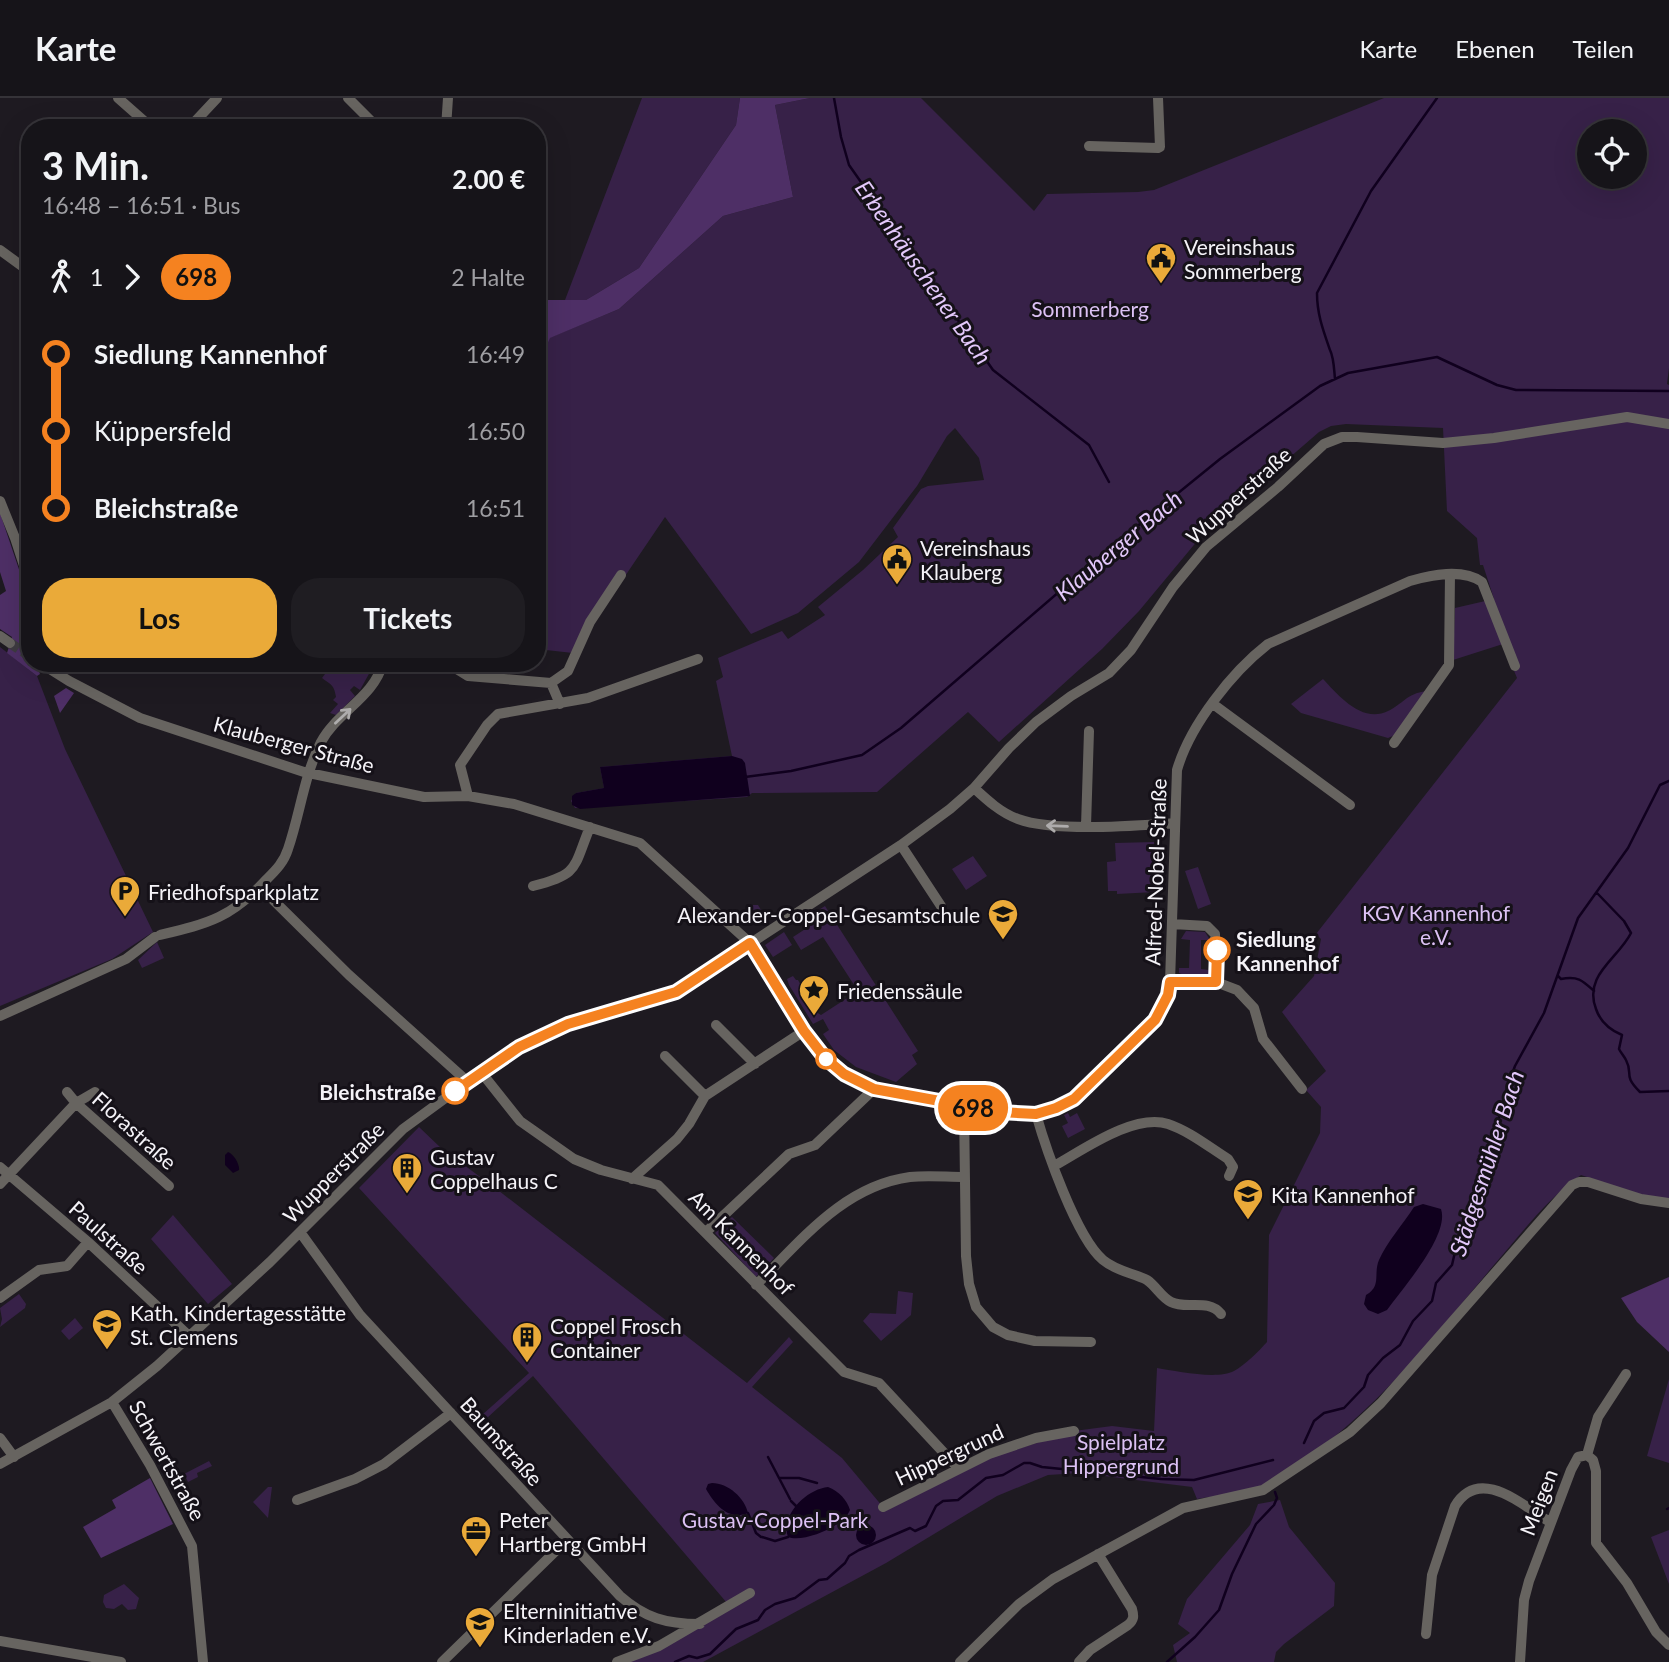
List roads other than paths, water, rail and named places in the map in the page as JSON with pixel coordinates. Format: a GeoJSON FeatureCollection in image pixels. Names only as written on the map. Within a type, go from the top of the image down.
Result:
{"type":"FeatureCollection","features":[{"type":"Feature","properties":{"kind":"street"},"geometry":{"type":"LineString","coordinates":[[118,98],[142,119]]}},
{"type":"Feature","properties":{"kind":"street"},"geometry":{"type":"LineString","coordinates":[[197,119],[217,98]]}},
{"type":"Feature","properties":{"kind":"street"},"geometry":{"type":"LineString","coordinates":[[348,98],[369,119]]}},
{"type":"Feature","properties":{"kind":"street"},"geometry":{"type":"LineString","coordinates":[[447,119],[448,98]]}},
{"type":"Feature","properties":{"kind":"street"},"geometry":{"type":"LineString","coordinates":[[1089,146],[1160,147],[1158,98]]}},
{"type":"Feature","properties":{"kind":"street"},"geometry":{"type":"LineString","coordinates":[[0,250],[21,265]]}},
{"type":"Feature","properties":{"kind":"street","name":"Wupperstraße"},"geometry":{"type":"LineString","coordinates":[[0,1464],[113,1402],[190,1337],[270,1262],[403,1129],[481,1072],[519,1047],[568,1024],[676,992],[901,845],[950,809],[974,788],[1036,722],[1110,673],[1131,650],[1173,586],[1206,547],[1278,488],[1324,444],[1342,437],[1443,443],[1494,438],[1627,417],[1669,424]]}},
{"type":"Feature","properties":{"kind":"street"},"geometry":{"type":"LineString","coordinates":[[0,501],[21,556]]}},
{"type":"Feature","properties":{"kind":"street"},"geometry":{"type":"LineString","coordinates":[[1394,743],[1450,665],[1450,574]]}},
{"type":"Feature","properties":{"kind":"street","name":"Alfred-Nobel-Straße"},"geometry":{"type":"LineString","coordinates":[[750,943],[804,1031],[829,1062],[851,1078],[874,1089],[964,1107],[1036,1114],[1056,1108],[1074,1099],[1116,1060],[1155,1020],[1168,995],[1176,778],[1186,747],[1213,704],[1250,659],[1268,644],[1410,581],[1450,574],[1468,576],[1482,582],[1515,666]]}},
{"type":"Feature","properties":{"kind":"street"},"geometry":{"type":"LineString","coordinates":[[462,672],[468,676],[551,683],[568,671],[590,622],[621,575]]}},
{"type":"Feature","properties":{"kind":"street"},"geometry":{"type":"LineString","coordinates":[[0,636],[10,643]]}},
{"type":"Feature","properties":{"kind":"street"},"geometry":{"type":"LineString","coordinates":[[468,796],[460,765],[492,718],[504,712],[589,698],[698,659]]}},
{"type":"Feature","properties":{"kind":"street","name":"Klauberger Straße"},"geometry":{"type":"LineString","coordinates":[[57,672],[141,718],[309,773],[424,797],[468,796],[514,804],[640,843],[750,943]]}},
{"type":"Feature","properties":{"kind":"street"},"geometry":{"type":"LineString","coordinates":[[0,1016],[126,959],[158,936],[226,915],[260,887],[284,860],[309,773],[322,741],[334,724],[374,682],[379,672]]}},
{"type":"Feature","properties":{"kind":"street"},"geometry":{"type":"LineString","coordinates":[[551,683],[560,704]]}},
{"type":"Feature","properties":{"kind":"street"},"geometry":{"type":"LineString","coordinates":[[1213,704],[1350,805]]}},
{"type":"Feature","properties":{"kind":"street"},"geometry":{"type":"LineString","coordinates":[[1086,826],[1089,730]]}},
{"type":"Feature","properties":{"kind":"street"},"geometry":{"type":"LineString","coordinates":[[974,788],[995,806],[1019,819],[1046,825],[1174,823]]}},
{"type":"Feature","properties":{"kind":"street"},"geometry":{"type":"LineString","coordinates":[[533,886],[568,874],[580,857],[590,827]]}},
{"type":"Feature","properties":{"kind":"street"},"geometry":{"type":"LineString","coordinates":[[901,845],[941,906]]}},
{"type":"Feature","properties":{"kind":"street"},"geometry":{"type":"LineString","coordinates":[[260,887],[355,981],[468,1082]]}},
{"type":"Feature","properties":{"kind":"street"},"geometry":{"type":"LineString","coordinates":[[1171,924],[1207,926],[1215,934],[1216,982]]}},
{"type":"Feature","properties":{"kind":"street"},"geometry":{"type":"LineString","coordinates":[[1170,982],[1216,982],[1233,986],[1250,1001],[1263,1039],[1302,1089]]}},
{"type":"Feature","properties":{"kind":"street"},"geometry":{"type":"LineString","coordinates":[[716,1026],[755,1064]]}},
{"type":"Feature","properties":{"kind":"street"},"geometry":{"type":"LineString","coordinates":[[632,1179],[677,1139],[705,1096],[804,1031]]}},
{"type":"Feature","properties":{"kind":"street"},"geometry":{"type":"LineString","coordinates":[[665,1056],[705,1096]]}},
{"type":"Feature","properties":{"kind":"street","name":"Am Kannenhof"},"geometry":{"type":"LineString","coordinates":[[481,1072],[520,1121],[574,1159],[601,1170],[657,1185],[844,1373],[879,1383],[957,1468]]}},
{"type":"Feature","properties":{"kind":"street"},"geometry":{"type":"LineString","coordinates":[[706,1232],[789,1154],[815,1145],[874,1089]]}},
{"type":"Feature","properties":{"kind":"street","name":"Florastraße"},"geometry":{"type":"LineString","coordinates":[[67,1092],[169,1186]]}},
{"type":"Feature","properties":{"kind":"street","name":"Florastraße"},"geometry":{"type":"LineString","coordinates":[[0,1184],[4,1171],[76,1103],[95,1092]]}},
{"type":"Feature","properties":{"kind":"street"},"geometry":{"type":"LineString","coordinates":[[964,1107],[968,1278],[972,1298],[983,1317],[1001,1332],[1018,1338],[1091,1342]]}},
{"type":"Feature","properties":{"kind":"street"},"geometry":{"type":"LineString","coordinates":[[1036,1114],[1054,1166],[1084,1234],[1101,1258],[1116,1269],[1148,1281],[1167,1300],[1175,1304],[1208,1306],[1221,1314]]}},
{"type":"Feature","properties":{"kind":"street"},"geometry":{"type":"LineString","coordinates":[[1054,1166],[1132,1126],[1145,1122],[1161,1122],[1175,1127],[1228,1159],[1233,1167],[1228,1176]]}},
{"type":"Feature","properties":{"kind":"street","name":"Paulstraße"},"geometry":{"type":"LineString","coordinates":[[4,1171],[88,1242],[190,1337]]}},
{"type":"Feature","properties":{"kind":"street"},"geometry":{"type":"LineString","coordinates":[[756,1285],[829,1214],[856,1195],[877,1185],[908,1177],[965,1177]]}},
{"type":"Feature","properties":{"kind":"street"},"geometry":{"type":"LineString","coordinates":[[960,1662],[1030,1595],[1053,1579],[1183,1508],[1263,1490],[1350,1432],[1381,1403],[1572,1185],[1587,1182],[1641,1199],[1669,1203]]}},
{"type":"Feature","properties":{"kind":"street","name":"Baumstraße"},"geometry":{"type":"LineString","coordinates":[[300,1232],[360,1315],[567,1541],[632,1606],[660,1620]]}},
{"type":"Feature","properties":{"kind":"street"},"geometry":{"type":"LineString","coordinates":[[0,1298],[39,1270],[67,1266],[88,1242]]}},
{"type":"Feature","properties":{"kind":"street"},"geometry":{"type":"LineString","coordinates":[[1626,1374],[1598,1417],[1587,1455],[1593,1460],[1596,1471],[1596,1543],[1627,1583],[1656,1632],[1669,1645]]}},
{"type":"Feature","properties":{"kind":"street","name":"Schwertstraße"},"geometry":{"type":"LineString","coordinates":[[113,1402],[150,1465],[192,1546],[203,1662]]}},
{"type":"Feature","properties":{"kind":"street"},"geometry":{"type":"LineString","coordinates":[[297,1500],[355,1479],[384,1464],[451,1413]]}},
{"type":"Feature","properties":{"kind":"street","name":"Hippergrund"},"geometry":{"type":"LineString","coordinates":[[883,1507],[957,1468],[1009,1446],[1074,1431]]}},
{"type":"Feature","properties":{"kind":"street"},"geometry":{"type":"LineString","coordinates":[[0,1438],[14,1457]]}},
{"type":"Feature","properties":{"kind":"street","name":"Meigen"},"geometry":{"type":"LineString","coordinates":[[1520,1662],[1526,1590],[1575,1461],[1578,1457],[1587,1455]]}},
{"type":"Feature","properties":{"kind":"street"},"geometry":{"type":"LineString","coordinates":[[1426,1634],[1432,1575],[1455,1506],[1463,1496],[1476,1489],[1496,1489],[1550,1522]]}},
{"type":"Feature","properties":{"kind":"street"},"geometry":{"type":"LineString","coordinates":[[442,1662],[567,1541]]}},
{"type":"Feature","properties":{"kind":"street"},"geometry":{"type":"LineString","coordinates":[[1079,1662],[1090,1650],[1133,1621],[1132,1609],[1098,1554]]}},
{"type":"Feature","properties":{"kind":"street"},"geometry":{"type":"LineString","coordinates":[[617,1662],[659,1646],[750,1593]]}},
{"type":"Feature","properties":{"kind":"street"},"geometry":{"type":"LineString","coordinates":[[659,1646],[660,1620],[700,1623]]}},
{"type":"Feature","properties":{"kind":"street"},"geometry":{"type":"LineString","coordinates":[[0,1641],[121,1662]]}},
{"type":"Feature","properties":{"kind":"waterway","name":"Erbenhäuschener Bach"},"geometry":{"type":"LineString","coordinates":[[834,98],[849,165],[993,370],[1089,445],[1109,482]]}},
{"type":"Feature","properties":{"kind":"waterway"},"geometry":{"type":"LineString","coordinates":[[1335,379],[1332,356],[1319,315],[1317,293],[1371,191],[1437,98]]}},
{"type":"Feature","properties":{"kind":"waterway","name":"Klauberger Bach"},"geometry":{"type":"LineString","coordinates":[[745,777],[791,771],[862,755],[901,728],[1103,554],[1220,459],[1320,386],[1348,373],[1437,357],[1497,385],[1516,390],[1669,391]]}},
{"type":"Feature","properties":{"kind":"waterway","name":"Städgesmühler Bach"},"geometry":{"type":"LineString","coordinates":[[1304,1443],[1314,1421],[1324,1413],[1344,1408],[1364,1387],[1368,1375],[1383,1358],[1400,1345],[1413,1321],[1432,1301],[1436,1283],[1452,1265],[1471,1218],[1508,1085],[1515,1066],[1544,1013],[1578,918],[1628,848],[1660,785],[1669,781]]}},
{"type":"Feature","properties":{"kind":"waterway"},"geometry":{"type":"LineString","coordinates":[[1597,893],[1624,921],[1631,933],[1598,977],[1593,997],[1596,1009],[1606,1025],[1622,1035],[1619,1049],[1628,1065],[1630,1078],[1640,1092],[1669,1091]]}},
{"type":"Feature","properties":{"kind":"waterway"},"geometry":{"type":"LineString","coordinates":[[1558,976],[1561,979],[1579,980],[1594,991]]}},
{"type":"Feature","properties":{"kind":"waterway"},"geometry":{"type":"LineString","coordinates":[[768,1457],[790,1499]]}},
{"type":"Feature","properties":{"kind":"waterway","name":"Städgesmühler Bach"},"geometry":{"type":"LineString","coordinates":[[675,1662],[689,1656],[697,1658],[710,1654],[736,1629],[758,1620],[765,1610],[795,1598],[819,1580],[827,1579],[849,1556],[910,1528],[915,1531],[926,1526],[936,1506],[943,1501],[958,1500],[986,1478],[1003,1475],[1024,1463],[1161,1479],[1194,1480],[1273,1460]]}},
{"type":"Feature","properties":{"kind":"waterway"},"geometry":{"type":"LineString","coordinates":[[779,1478],[799,1478],[817,1483]]}},
{"type":"Feature","properties":{"kind":"waterway"},"geometry":{"type":"LineString","coordinates":[[1167,1662],[1195,1637],[1219,1610],[1232,1574],[1256,1524],[1274,1505],[1277,1498],[1275,1492]]}},
{"type":"Feature","properties":{"kind":"waterway"},"geometry":{"type":"LineString","coordinates":[[791,1501],[796,1506]]}},
{"type":"Feature","properties":{"kind":"waterway"},"geometry":{"type":"LineString","coordinates":[[748,1513],[756,1533],[761,1537]]}},
{"type":"Feature","properties":{"kind":"waterway"},"geometry":{"type":"LineString","coordinates":[[762,1537],[775,1541],[788,1537]]}},
{"type":"Feature","properties":{"kind":"tunnel"},"geometry":{"type":"LineString","coordinates":[[10,643],[21,650]]}},
{"type":"Feature","properties":{"kind":"place","name":"Vereinshaus Sommerberg"},"geometry":{"type":"Point","coordinates":[1161,285]}},
{"type":"Feature","properties":{"kind":"place","name":"Vereinshaus Klauberg"},"geometry":{"type":"Point","coordinates":[897,586]}},
{"type":"Feature","properties":{"kind":"place","name":"Friedhofsparkplatz"},"geometry":{"type":"Point","coordinates":[125,918]}},
{"type":"Feature","properties":{"kind":"place","name":"Alexander-Coppel-Gesamtschule"},"geometry":{"type":"Point","coordinates":[1003,941]}},
{"type":"Feature","properties":{"kind":"place","name":"Siedlung Kannenhof"},"geometry":{"type":"Point","coordinates":[1217,950]}},
{"type":"Feature","properties":{"kind":"place","name":"Friedenssäule"},"geometry":{"type":"Point","coordinates":[814,1017]}},
{"type":"Feature","properties":{"kind":"place","name":"Bleichstraße"},"geometry":{"type":"Point","coordinates":[455,1091]}},
{"type":"Feature","properties":{"kind":"place","name":"Gustav Coppelhaus C"},"geometry":{"type":"Point","coordinates":[407,1195]}},
{"type":"Feature","properties":{"kind":"place","name":"Kita Kannenhof"},"geometry":{"type":"Point","coordinates":[1248,1221]}},
{"type":"Feature","properties":{"kind":"place","name":"Kath. Kindertagesstätte St. Clemens"},"geometry":{"type":"Point","coordinates":[107,1351]}},
{"type":"Feature","properties":{"kind":"place","name":"Coppel Frosch Container"},"geometry":{"type":"Point","coordinates":[527,1364]}},
{"type":"Feature","properties":{"kind":"place","name":"Peter Hartberg GmbH"},"geometry":{"type":"Point","coordinates":[476,1558]}},
{"type":"Feature","properties":{"kind":"place","name":"Elterninitiative Kinderladen e.V."},"geometry":{"type":"Point","coordinates":[480,1649]}},
{"type":"Feature","properties":{"kind":"park label","name":"Sommerberg"},"geometry":{"type":"Point","coordinates":[1090,308]}},
{"type":"Feature","properties":{"kind":"park label","name":"KGV Kannenhof e.V."},"geometry":{"type":"Point","coordinates":[1436,924]}},
{"type":"Feature","properties":{"kind":"park label","name":"Spielplatz Hippergrund"},"geometry":{"type":"Point","coordinates":[1121,1453]}},
{"type":"Feature","properties":{"kind":"park label","name":"Gustav-Coppel-Park"},"geometry":{"type":"Point","coordinates":[775,1519]}}]}
